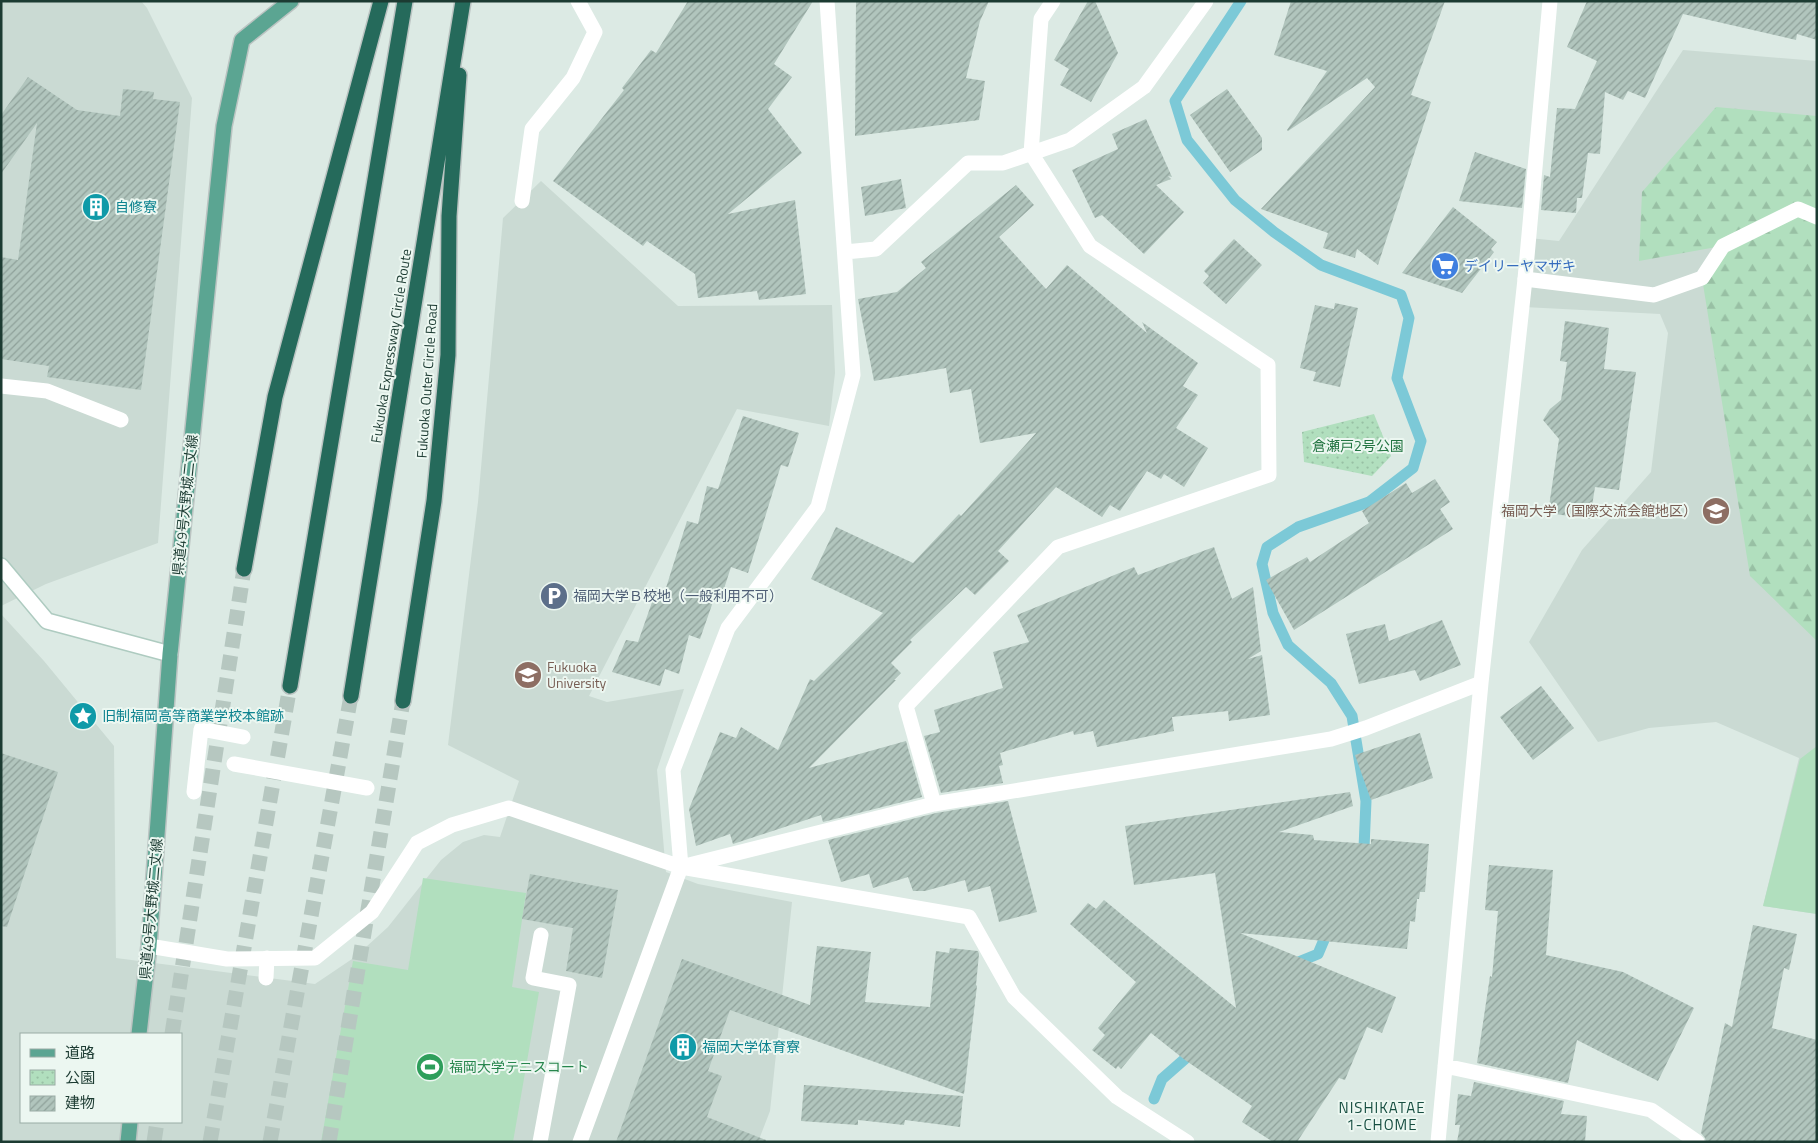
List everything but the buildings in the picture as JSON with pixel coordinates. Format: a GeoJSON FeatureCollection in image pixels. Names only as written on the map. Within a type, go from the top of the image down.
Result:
{"type":"FeatureCollection","features":[{"type":"Feature","properties":{"kind":"highway"},"geometry":{"type":"LineString","coordinates":[[244,569],[275,397],[381,1]]}},
{"type":"Feature","properties":{"kind":"highway"},"geometry":{"type":"LineString","coordinates":[[290,686],[405,1]]}},
{"type":"Feature","properties":{"kind":"highway","name":"Fukuoka Expressway Circle Route"},"geometry":{"type":"LineString","coordinates":[[351,696],[464,1]]}},
{"type":"Feature","properties":{"kind":"highway","name":"Fukuoka Outer Circle Road"},"geometry":{"type":"LineString","coordinates":[[403,701],[434,501],[448,355],[449,216],[464,1]]}},
{"type":"Feature","properties":{"kind":"main road","name":"県道49号大野城二丈線"},"geometry":{"type":"LineString","coordinates":[[139,1033],[148,946],[170,654],[224,126],[242,40],[291,1]]}},
{"type":"Feature","properties":{"kind":"main road"},"geometry":{"type":"LineString","coordinates":[[128,1142],[130,1123]]}},
{"type":"Feature","properties":{"kind":"street"},"geometry":{"type":"LineString","coordinates":[[522,201],[532,129],[573,78],[594,32],[578,1]]}},
{"type":"Feature","properties":{"kind":"street"},"geometry":{"type":"LineString","coordinates":[[580,1142],[681,867],[674,770],[728,628],[818,507],[853,375],[827,1]]}},
{"type":"Feature","properties":{"kind":"street"},"geometry":{"type":"LineString","coordinates":[[934,804],[906,706],[1058,547],[1269,475],[1268,364],[1090,246],[1031,153],[1041,19],[1053,1]]}},
{"type":"Feature","properties":{"kind":"street"},"geometry":{"type":"LineString","coordinates":[[845,252],[876,248],[968,163],[1003,163],[1070,140],[1144,87],[1206,1]]}},
{"type":"Feature","properties":{"kind":"street"},"geometry":{"type":"LineString","coordinates":[[1438,1142],[1481,683],[1525,279],[1550,1]]}},
{"type":"Feature","properties":{"kind":"street"},"geometry":{"type":"LineString","coordinates":[[1525,279],[1654,295],[1702,278],[1723,246],[1798,208],[1817,217]]}},
{"type":"Feature","properties":{"kind":"street"},"geometry":{"type":"LineString","coordinates":[[1,386],[47,391],[121,420]]}},
{"type":"Feature","properties":{"kind":"street"},"geometry":{"type":"LineString","coordinates":[[1,566],[47,621],[170,654]]}},
{"type":"Feature","properties":{"kind":"street"},"geometry":{"type":"LineString","coordinates":[[681,867],[934,804],[1331,739],[1366,728],[1481,683]]}},
{"type":"Feature","properties":{"kind":"street"},"geometry":{"type":"LineString","coordinates":[[194,792],[201,729],[243,737]]}},
{"type":"Feature","properties":{"kind":"street"},"geometry":{"type":"LineString","coordinates":[[234,764],[367,788]]}},
{"type":"Feature","properties":{"kind":"street"},"geometry":{"type":"LineString","coordinates":[[148,946],[227,959],[315,958],[372,912],[417,843],[452,825],[509,808],[681,867],[969,917],[1014,997],[1117,1096],[1187,1142]]}},
{"type":"Feature","properties":{"kind":"street"},"geometry":{"type":"LineString","coordinates":[[540,1142],[569,985],[534,978],[541,935]]}},
{"type":"Feature","properties":{"kind":"street"},"geometry":{"type":"LineString","coordinates":[[266,978],[267,958]]}},
{"type":"Feature","properties":{"kind":"street"},"geometry":{"type":"LineString","coordinates":[[1445,1066],[1651,1110],[1697,1142]]}},
{"type":"Feature","properties":{"kind":"shaded area"},"geometry":{"type":"Polygon","coordinates":[[[1,1],[141,1],[147,8],[192,98],[158,543],[46,584],[1,606],[1,1]]]}},
{"type":"Feature","properties":{"kind":"shaded area","name":"福岡大学（国際交流会館地区）"},"geometry":{"type":"Polygon","coordinates":[[[1683,50],[1817,61],[1817,914],[1763,906],[1799,758],[1716,722],[1649,728],[1598,742],[1529,642],[1582,550],[1651,472],[1668,333],[1660,314],[1522,307],[1529,238],[1559,241],[1683,50]]]}},
{"type":"Feature","properties":{"kind":"shaded area","name":"Fukuoka University"},"geometry":{"type":"Polygon","coordinates":[[[541,181],[678,306],[832,305],[835,373],[829,426],[737,409],[589,696],[607,702],[684,689],[657,770],[666,872],[698,884],[792,902],[770,1111],[758,1142],[1,1142],[1,614],[44,661],[114,746],[116,958],[315,984],[355,957],[388,927],[441,860],[463,842],[484,835],[500,837],[519,781],[448,745],[478,502],[503,218],[541,181]]]}},
{"type":"Feature","properties":{"kind":"green space"},"geometry":{"type":"Polygon","coordinates":[[[1716,107],[1817,116],[1817,641],[1750,576],[1702,278],[1722,246],[1639,261],[1642,192],[1716,107]]]}},
{"type":"Feature","properties":{"kind":"green space","name":"倉瀬戸2号公園"},"geometry":{"type":"Polygon","coordinates":[[[1374,414],[1391,456],[1372,476],[1304,462],[1302,432],[1374,414]]]}},
{"type":"Feature","properties":{"kind":"green space"},"geometry":{"type":"Polygon","coordinates":[[[1817,746],[1817,914],[1763,906],[1800,759],[1817,746]]]}},
{"type":"Feature","properties":{"kind":"green space","name":"福岡大学テニスコート"},"geometry":{"type":"Polygon","coordinates":[[[423,878],[526,893],[512,987],[539,992],[513,1142],[321,1142],[353,961],[408,970],[423,878]]]}},
{"type":"Feature","properties":{"kind":"waterway"},"geometry":{"type":"LineString","coordinates":[[1241,1],[1175,101],[1187,140],[1235,200],[1274,232],[1321,265],[1401,295],[1409,318],[1397,378],[1421,441],[1413,468],[1369,502],[1298,527],[1267,547],[1262,564],[1273,613],[1288,645],[1331,683],[1352,716],[1366,801],[1364,848],[1360,857]]}},
{"type":"Feature","properties":{"kind":"waterway"},"geometry":{"type":"LineString","coordinates":[[1291,965],[1318,954],[1329,928]]}},
{"type":"Feature","properties":{"kind":"waterway"},"geometry":{"type":"LineString","coordinates":[[1154,1099],[1162,1079],[1195,1050]]}},
{"type":"Feature","properties":{"kind":"tunnel"},"geometry":{"type":"LineString","coordinates":[[172,1033],[244,569]]}},
{"type":"Feature","properties":{"kind":"tunnel"},"geometry":{"type":"LineString","coordinates":[[210,1142],[290,686]]}},
{"type":"Feature","properties":{"kind":"tunnel"},"geometry":{"type":"LineString","coordinates":[[270,1142],[351,696]]}},
{"type":"Feature","properties":{"kind":"tunnel"},"geometry":{"type":"LineString","coordinates":[[329,1142],[403,701]]}},
{"type":"Feature","properties":{"kind":"tunnel"},"geometry":{"type":"LineString","coordinates":[[154,1142],[157,1123]]}},
{"type":"Feature","properties":{"kind":"place","name":"自修寮"},"geometry":{"type":"Point","coordinates":[96,207]}},
{"type":"Feature","properties":{"kind":"place","name":"デイリーヤマザキ"},"geometry":{"type":"Point","coordinates":[1445,266]}},
{"type":"Feature","properties":{"kind":"place","name":"福岡大学（国際交流会館地区）"},"geometry":{"type":"Point","coordinates":[1716,511]}},
{"type":"Feature","properties":{"kind":"place","name":"福岡大学Ｂ校地（一般利用不可）"},"geometry":{"type":"Point","coordinates":[554,596]}},
{"type":"Feature","properties":{"kind":"place","name":"Fukuoka University"},"geometry":{"type":"Point","coordinates":[528,675]}},
{"type":"Feature","properties":{"kind":"place","name":"旧制福岡高等商業学校本館跡"},"geometry":{"type":"Point","coordinates":[83,716]}},
{"type":"Feature","properties":{"kind":"place","name":"福岡大学体育寮"},"geometry":{"type":"Point","coordinates":[683,1047]}},
{"type":"Feature","properties":{"kind":"place","name":"福岡大学テニスコート"},"geometry":{"type":"Point","coordinates":[430,1067]}},
{"type":"Feature","properties":{"kind":"district","name":"NISHIKATAE 1-CHOME"},"geometry":{"type":"Point","coordinates":[1382,1116]}}]}
